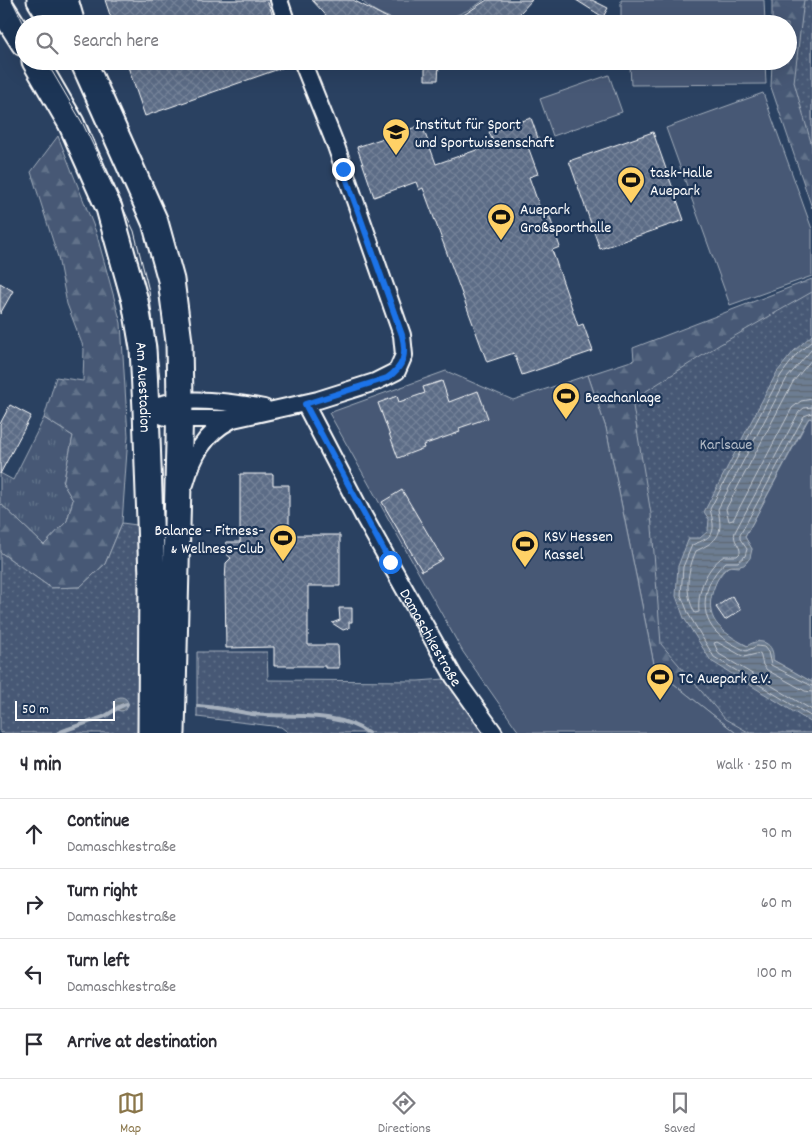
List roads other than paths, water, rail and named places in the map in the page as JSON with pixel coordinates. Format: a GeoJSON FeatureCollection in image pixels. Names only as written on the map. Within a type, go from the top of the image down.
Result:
{"type":"FeatureCollection","features":[{"type":"Feature","properties":{"kind":"main road"},"geometry":{"type":"LineString","coordinates":[[40,0],[49,15]]}},
{"type":"Feature","properties":{"kind":"main road"},"geometry":{"type":"LineString","coordinates":[[65,0],[69,15]]}},
{"type":"Feature","properties":{"kind":"main road"},"geometry":{"type":"LineString","coordinates":[[0,5],[15,29]]}},
{"type":"Feature","properties":{"kind":"main road","name":"Am Auestadion"},"geometry":{"type":"LineString","coordinates":[[40,70],[71,123],[109,208],[135,301],[142,348],[146,410],[152,576],[151,733]]}},
{"type":"Feature","properties":{"kind":"main road","name":"Am Auestadion"},"geometry":{"type":"LineString","coordinates":[[87,70],[155,222],[171,280],[179,342],[180,410],[172,733]]}},
{"type":"Feature","properties":{"kind":"street"},"geometry":{"type":"LineString","coordinates":[[279,0],[284,15]]}},
{"type":"Feature","properties":{"kind":"street"},"geometry":{"type":"LineString","coordinates":[[180,410],[234,419],[305,404],[387,378],[397,371],[402,363],[404,345],[361,215],[306,70]]}},
{"type":"Feature","properties":{"kind":"street"},"geometry":{"type":"LineString","coordinates":[[146,410],[180,410],[236,404],[271,410]]}},
{"type":"Feature","properties":{"kind":"street","name":"Damaschkestraße"},"geometry":{"type":"LineString","coordinates":[[305,404],[364,517],[454,677],[494,733]]}},
{"type":"Feature","properties":{"kind":"street","name":"Am Auestadion"},"geometry":{"type":"LineString","coordinates":[[176,515],[189,469],[202,443],[220,426],[234,419]]}},
{"type":"Feature","properties":{"kind":"water"},"geometry":{"type":"Polygon","coordinates":[[[812,335],[812,419],[809,418],[805,424],[745,537],[752,549],[750,558],[744,565],[730,566],[722,572],[715,585],[710,607],[716,623],[729,635],[747,646],[757,642],[766,643],[772,650],[773,660],[812,682],[812,723],[711,661],[684,618],[676,596],[678,566],[689,538],[700,538],[708,531],[709,519],[704,512],[777,372],[794,351],[812,335]]]}},
{"type":"Feature","properties":{"kind":"water"},"geometry":{"type":"Polygon","coordinates":[[[121,697],[126,699],[128,704],[126,709],[121,711],[116,709],[114,704],[116,699],[121,697]]]}},
{"type":"Feature","properties":{"kind":"waterway"},"geometry":{"type":"LineString","coordinates":[[58,733],[103,717],[127,704]]}},
{"type":"Feature","properties":{"kind":"waterway"},"geometry":{"type":"LineString","coordinates":[[198,706],[252,714],[327,718],[342,721],[368,733]]}},
{"type":"Feature","properties":{"kind":"tram line"},"geometry":{"type":"LineString","coordinates":[[12,0],[20,15]]}},
{"type":"Feature","properties":{"kind":"tram line"},"geometry":{"type":"LineString","coordinates":[[51,70],[83,124],[134,231],[149,291],[160,378]]}},
{"type":"Feature","properties":{"kind":"place","name":"Institut für Sport und Sportwissenschaft"},"geometry":{"type":"Point","coordinates":[396,156]}},
{"type":"Feature","properties":{"kind":"place","name":"task-Halle Auepark"},"geometry":{"type":"Point","coordinates":[631,204]}},
{"type":"Feature","properties":{"kind":"place","name":"Auepark Großsporthalle"},"geometry":{"type":"Point","coordinates":[501,241]}},
{"type":"Feature","properties":{"kind":"place","name":"Beachanlage"},"geometry":{"type":"Point","coordinates":[566,420]}},
{"type":"Feature","properties":{"kind":"place","name":"Balance - Fitness- & Wellness-Club"},"geometry":{"type":"Point","coordinates":[283,562]}},
{"type":"Feature","properties":{"kind":"place","name":"KSV Hessen Kassel"},"geometry":{"type":"Point","coordinates":[525,568]}},
{"type":"Feature","properties":{"kind":"place","name":"TC Auepark e.V."},"geometry":{"type":"Point","coordinates":[660,701]}},
{"type":"Feature","properties":{"kind":"park label","name":"Karlsaue"},"geometry":{"type":"Point","coordinates":[726,443]}}]}
